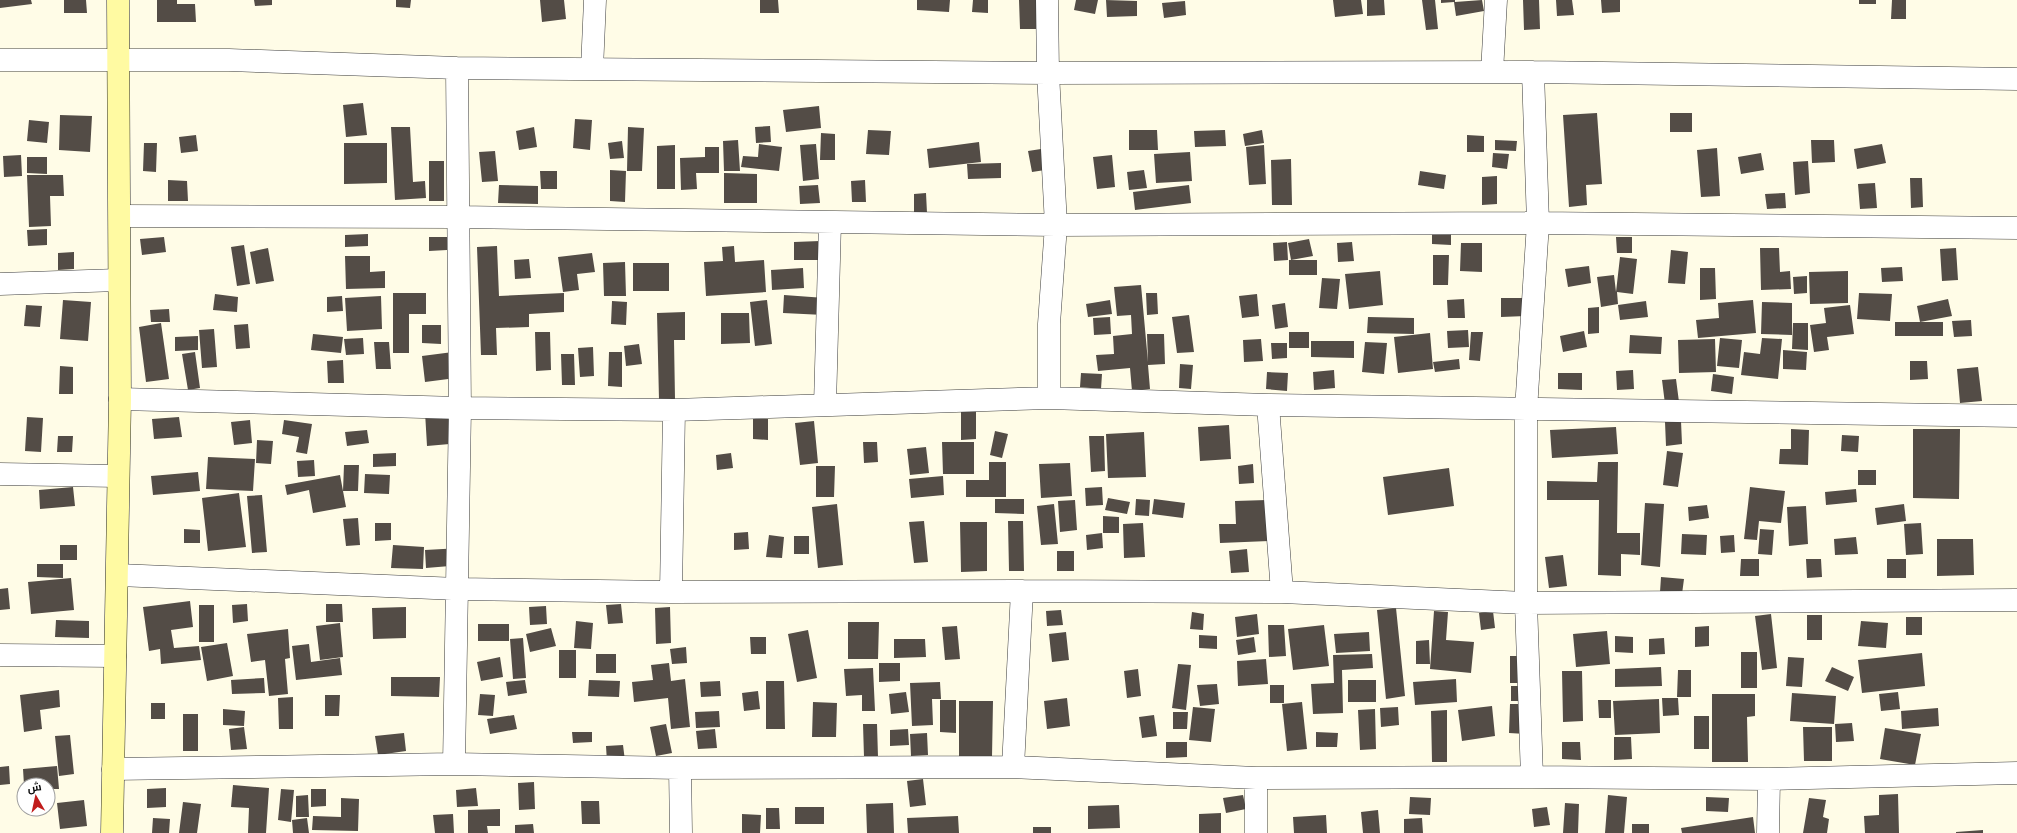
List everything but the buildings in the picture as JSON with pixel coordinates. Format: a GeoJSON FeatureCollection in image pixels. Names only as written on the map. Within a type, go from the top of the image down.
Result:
{"type":"FeatureCollection","features":[{"type":"Feature","properties":{"kind":"street"},"geometry":{"type":"LineString","coordinates":[[112,833],[118,575],[117,476],[120,400],[118,280],[120,216],[118,0]]}},
{"type":"Feature","properties":{"kind":"street"},"geometry":{"type":"LineString","coordinates":[[592,69],[594,0]]}},
{"type":"Feature","properties":{"kind":"street"},"geometry":{"type":"LineString","coordinates":[[1046,0],[1048,73],[1056,225],[1049,324],[1049,398]]}},
{"type":"Feature","properties":{"kind":"street"},"geometry":{"type":"LineString","coordinates":[[1492,72],[1496,0]]}},
{"type":"Feature","properties":{"kind":"street"},"geometry":{"type":"LineString","coordinates":[[0,60],[229,60],[457,68],[1048,73],[1533,72],[2017,79]]}},
{"type":"Feature","properties":{"kind":"street"},"geometry":{"type":"LineString","coordinates":[[454,764],[460,408],[457,68]]}},
{"type":"Feature","properties":{"kind":"street"},"geometry":{"type":"LineString","coordinates":[[1532,777],[1526,603],[1526,410],[1538,223],[1533,72]]}},
{"type":"Feature","properties":{"kind":"street"},"geometry":{"type":"LineString","coordinates":[[120,216],[458,217],[1056,225],[1538,223],[2017,228]]}},
{"type":"Feature","properties":{"kind":"street"},"geometry":{"type":"LineString","coordinates":[[825,406],[830,222]]}},
{"type":"Feature","properties":{"kind":"street"},"geometry":{"type":"LineString","coordinates":[[0,284],[118,280]]}},
{"type":"Feature","properties":{"kind":"street"},"geometry":{"type":"LineString","coordinates":[[120,400],[460,408],[674,410],[1049,398],[1268,405],[1526,410],[2017,416]]}},
{"type":"Feature","properties":{"kind":"street"},"geometry":{"type":"LineString","coordinates":[[1268,405],[1282,592]]}},
{"type":"Feature","properties":{"kind":"street"},"geometry":{"type":"LineString","coordinates":[[671,592],[674,410]]}},
{"type":"Feature","properties":{"kind":"street"},"geometry":{"type":"LineString","coordinates":[[0,474],[117,476]]}},
{"type":"Feature","properties":{"kind":"street"},"geometry":{"type":"LineString","coordinates":[[118,575],[458,589],[671,592],[1282,592],[1526,603],[2017,600]]}},
{"type":"Feature","properties":{"kind":"street"},"geometry":{"type":"LineString","coordinates":[[1013,767],[1022,591]]}},
{"type":"Feature","properties":{"kind":"street"},"geometry":{"type":"LineString","coordinates":[[0,655],[115,656]]}},
{"type":"Feature","properties":{"kind":"street"},"geometry":{"type":"LineString","coordinates":[[113,769],[454,764],[680,768],[1013,767],[1256,778],[1532,777],[1769,779],[2017,772]]}},
{"type":"Feature","properties":{"kind":"street"},"geometry":{"type":"LineString","coordinates":[[680,768],[681,833]]}},
{"type":"Feature","properties":{"kind":"street"},"geometry":{"type":"LineString","coordinates":[[1256,778],[1256,833]]}},
{"type":"Feature","properties":{"kind":"street"},"geometry":{"type":"LineString","coordinates":[[1768,833],[1769,779]]}}]}
